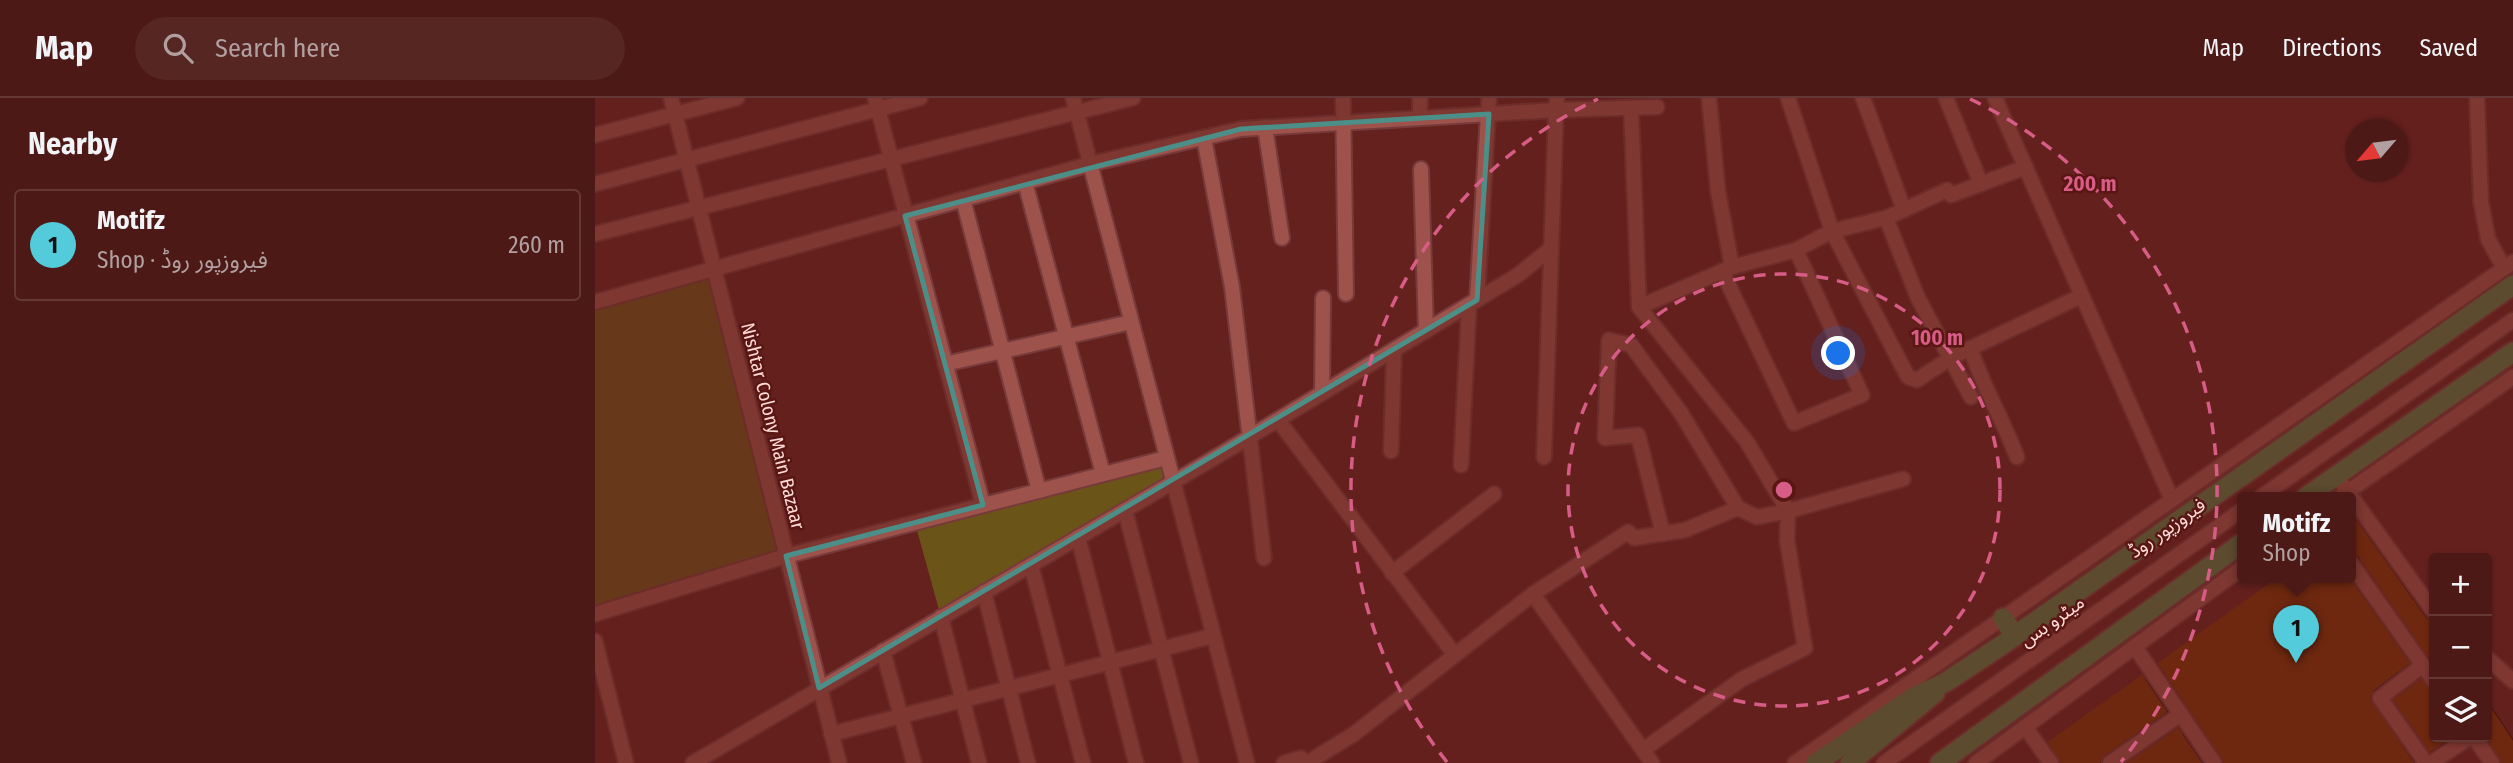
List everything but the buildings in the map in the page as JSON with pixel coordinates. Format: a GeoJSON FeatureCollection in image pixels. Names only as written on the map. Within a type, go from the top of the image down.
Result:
{"type":"FeatureCollection","features":[{"type":"Feature","properties":{"kind":"main road","name":"فیروزپور روڈ"},"geometry":{"type":"LineString","coordinates":[[1816,763],[1912,698],[1946,682],[2015,636],[2510,271]]}},
{"type":"Feature","properties":{"kind":"main road"},"geometry":{"type":"LineString","coordinates":[[2341,488],[2513,352]]}},
{"type":"Feature","properties":{"kind":"main road"},"geometry":{"type":"LineString","coordinates":[[1943,762],[2237,547]]}},
{"type":"Feature","properties":{"kind":"main road"},"geometry":{"type":"LineString","coordinates":[[2003,618],[2015,636]]}},
{"type":"Feature","properties":{"kind":"main road"},"geometry":{"type":"LineString","coordinates":[[1850,763],[1920,708],[1946,682]]}},
{"type":"Feature","properties":{"kind":"street","name":"Nishtar Colony Main Bazaar"},"geometry":{"type":"LineString","coordinates":[[671,98],[839,763]]}},
{"type":"Feature","properties":{"kind":"street"},"geometry":{"type":"LineString","coordinates":[[595,135],[737,98]]}},
{"type":"Feature","properties":{"kind":"street"},"geometry":{"type":"LineString","coordinates":[[595,184],[877,104],[920,98]]}},
{"type":"Feature","properties":{"kind":"street"},"geometry":{"type":"LineString","coordinates":[[595,234],[892,159],[1075,104],[1133,98]]}},
{"type":"Feature","properties":{"kind":"street"},"geometry":{"type":"LineString","coordinates":[[1343,98],[1346,294]]}},
{"type":"Feature","properties":{"kind":"street"},"geometry":{"type":"LineString","coordinates":[[1420,98],[1420,118]]}},
{"type":"Feature","properties":{"kind":"street"},"geometry":{"type":"LineString","coordinates":[[1461,465],[1489,98]]}},
{"type":"Feature","properties":{"kind":"street"},"geometry":{"type":"LineString","coordinates":[[1709,98],[1727,269],[1794,423],[1862,395],[1796,250]]}},
{"type":"Feature","properties":{"kind":"street"},"geometry":{"type":"LineString","coordinates":[[1788,98],[1832,231],[1907,377],[1917,380],[1952,357],[2081,296]]}},
{"type":"Feature","properties":{"kind":"street"},"geometry":{"type":"LineString","coordinates":[[1863,98],[1904,210]]}},
{"type":"Feature","properties":{"kind":"street"},"geometry":{"type":"LineString","coordinates":[[1946,98],[1982,184]]}},
{"type":"Feature","properties":{"kind":"street"},"geometry":{"type":"LineString","coordinates":[[1995,98],[2172,500]]}},
{"type":"Feature","properties":{"kind":"street"},"geometry":{"type":"LineString","coordinates":[[1795,763],[2172,500],[2510,271],[2488,239],[2481,202],[2477,98]]}},
{"type":"Feature","properties":{"kind":"street"},"geometry":{"type":"LineString","coordinates":[[877,104],[983,505]]}},
{"type":"Feature","properties":{"kind":"street"},"geometry":{"type":"LineString","coordinates":[[1075,104],[1165,458],[1247,763]]}},
{"type":"Feature","properties":{"kind":"street"},"geometry":{"type":"LineString","coordinates":[[1544,457],[1557,104]]}},
{"type":"Feature","properties":{"kind":"street"},"geometry":{"type":"LineString","coordinates":[[595,302],[1090,164],[1241,129],[1489,114],[1557,104],[1657,107]]}},
{"type":"Feature","properties":{"kind":"street"},"geometry":{"type":"LineString","coordinates":[[1635,105],[1639,307],[1748,442],[1788,511],[1787,540],[1805,648],[1742,679],[1643,750]]}},
{"type":"Feature","properties":{"kind":"street"},"geometry":{"type":"LineString","coordinates":[[1265,127],[1282,238]]}},
{"type":"Feature","properties":{"kind":"street"},"geometry":{"type":"LineString","coordinates":[[1204,138],[1232,287],[1264,558]]}},
{"type":"Feature","properties":{"kind":"street"},"geometry":{"type":"LineString","coordinates":[[1639,307],[1727,269],[1796,250],[1832,231],[1886,218],[1947,190],[1951,195],[2026,167]]}},
{"type":"Feature","properties":{"kind":"street"},"geometry":{"type":"LineString","coordinates":[[1421,169],[1426,331]]}},
{"type":"Feature","properties":{"kind":"street"},"geometry":{"type":"LineString","coordinates":[[1024,182],[1103,474]]}},
{"type":"Feature","properties":{"kind":"street"},"geometry":{"type":"LineString","coordinates":[[963,199],[1039,491]]}},
{"type":"Feature","properties":{"kind":"street"},"geometry":{"type":"LineString","coordinates":[[1886,218],[1918,298],[1952,357],[1971,397]]}},
{"type":"Feature","properties":{"kind":"street"},"geometry":{"type":"LineString","coordinates":[[694,763],[1426,331],[1518,275],[1550,248]]}},
{"type":"Feature","properties":{"kind":"street"},"geometry":{"type":"LineString","coordinates":[[1322,393],[1323,298]]}},
{"type":"Feature","properties":{"kind":"street"},"geometry":{"type":"LineString","coordinates":[[2267,492],[2513,320]]}},
{"type":"Feature","properties":{"kind":"street"},"geometry":{"type":"LineString","coordinates":[[945,364],[1131,322]]}},
{"type":"Feature","properties":{"kind":"street"},"geometry":{"type":"LineString","coordinates":[[1663,534],[1638,435],[1605,438],[1609,340],[1631,345],[1681,413],[1738,508],[1757,517],[1903,479]]}},
{"type":"Feature","properties":{"kind":"street"},"geometry":{"type":"LineString","coordinates":[[1970,348],[1981,379],[1997,407],[2017,457]]}},
{"type":"Feature","properties":{"kind":"street"},"geometry":{"type":"LineString","coordinates":[[1391,451],[1394,350]]}},
{"type":"Feature","properties":{"kind":"street"},"geometry":{"type":"LineString","coordinates":[[2341,488],[2513,377]]}},
{"type":"Feature","properties":{"kind":"street"},"geometry":{"type":"LineString","coordinates":[[1278,419],[1455,655]]}},
{"type":"Feature","properties":{"kind":"street"},"geometry":{"type":"LineString","coordinates":[[595,614],[786,556],[1165,458]]}},
{"type":"Feature","properties":{"kind":"street"},"geometry":{"type":"LineString","coordinates":[[1392,573],[1494,494]]}},
{"type":"Feature","properties":{"kind":"street"},"geometry":{"type":"LineString","coordinates":[[1284,763],[1301,758],[1305,763],[1354,734],[1533,594],[1628,532],[1634,538],[1685,530],[1738,508]]}},
{"type":"Feature","properties":{"kind":"street"},"geometry":{"type":"LineString","coordinates":[[2356,508],[2429,605]]}},
{"type":"Feature","properties":{"kind":"street"},"geometry":{"type":"LineString","coordinates":[[1125,510],[1191,763]]}},
{"type":"Feature","properties":{"kind":"street","name":"میٹرو بس"},"geometry":{"type":"LineString","coordinates":[[1884,763],[2237,514]]}},
{"type":"Feature","properties":{"kind":"street"},"geometry":{"type":"LineString","coordinates":[[1078,537],[1136,763]]}},
{"type":"Feature","properties":{"kind":"street"},"geometry":{"type":"LineString","coordinates":[[1031,565],[1083,763]]}},
{"type":"Feature","properties":{"kind":"street"},"geometry":{"type":"LineString","coordinates":[[2356,570],[2433,679]]}},
{"type":"Feature","properties":{"kind":"street"},"geometry":{"type":"LineString","coordinates":[[1976,763],[2237,572]]}},
{"type":"Feature","properties":{"kind":"street"},"geometry":{"type":"LineString","coordinates":[[984,592],[1028,763]]}},
{"type":"Feature","properties":{"kind":"street"},"geometry":{"type":"LineString","coordinates":[[1533,594],[1652,763]]}},
{"type":"Feature","properties":{"kind":"street"},"geometry":{"type":"LineString","coordinates":[[941,617],[979,763]]}},
{"type":"Feature","properties":{"kind":"street"},"geometry":{"type":"LineString","coordinates":[[831,734],[1212,636]]}},
{"type":"Feature","properties":{"kind":"street"},"geometry":{"type":"LineString","coordinates":[[595,641],[626,763]]}},
{"type":"Feature","properties":{"kind":"street"},"geometry":{"type":"LineString","coordinates":[[2135,647],[2214,763]]}},
{"type":"Feature","properties":{"kind":"street"},"geometry":{"type":"LineString","coordinates":[[883,651],[913,763]]}},
{"type":"Feature","properties":{"kind":"street"},"geometry":{"type":"LineString","coordinates":[[2492,662],[2513,681]]}},
{"type":"Feature","properties":{"kind":"street"},"geometry":{"type":"LineString","coordinates":[[2423,665],[2380,698],[2429,763],[2464,742]]}},
{"type":"Feature","properties":{"kind":"street"},"geometry":{"type":"LineString","coordinates":[[2110,763],[2181,714]]}},
{"type":"Feature","properties":{"kind":"street"},"geometry":{"type":"LineString","coordinates":[[2025,727],[2051,763]]}},
{"type":"Feature","properties":{"kind":"street"},"geometry":{"type":"LineString","coordinates":[[2476,742],[2492,763]]}},
{"type":"Feature","properties":{"kind":"highlighted area"},"geometry":{"type":"Polygon","coordinates":[[[1489,114],[1477,300],[819,688],[786,556],[983,505],[905,216],[1241,129],[1489,114]]]}},
{"type":"Feature","properties":{"kind":"shaded area"},"geometry":{"type":"Polygon","coordinates":[[[713,269],[786,556],[595,614],[595,302],[713,269]]]}},
{"type":"Feature","properties":{"kind":"shaded area"},"geometry":{"type":"Polygon","coordinates":[[[1166,458],[1172,483],[941,617],[915,523],[1166,458]]]}},
{"type":"Feature","properties":{"kind":"place","name":"Motifz"},"geometry":{"type":"Point","coordinates":[2296,663]}}]}
